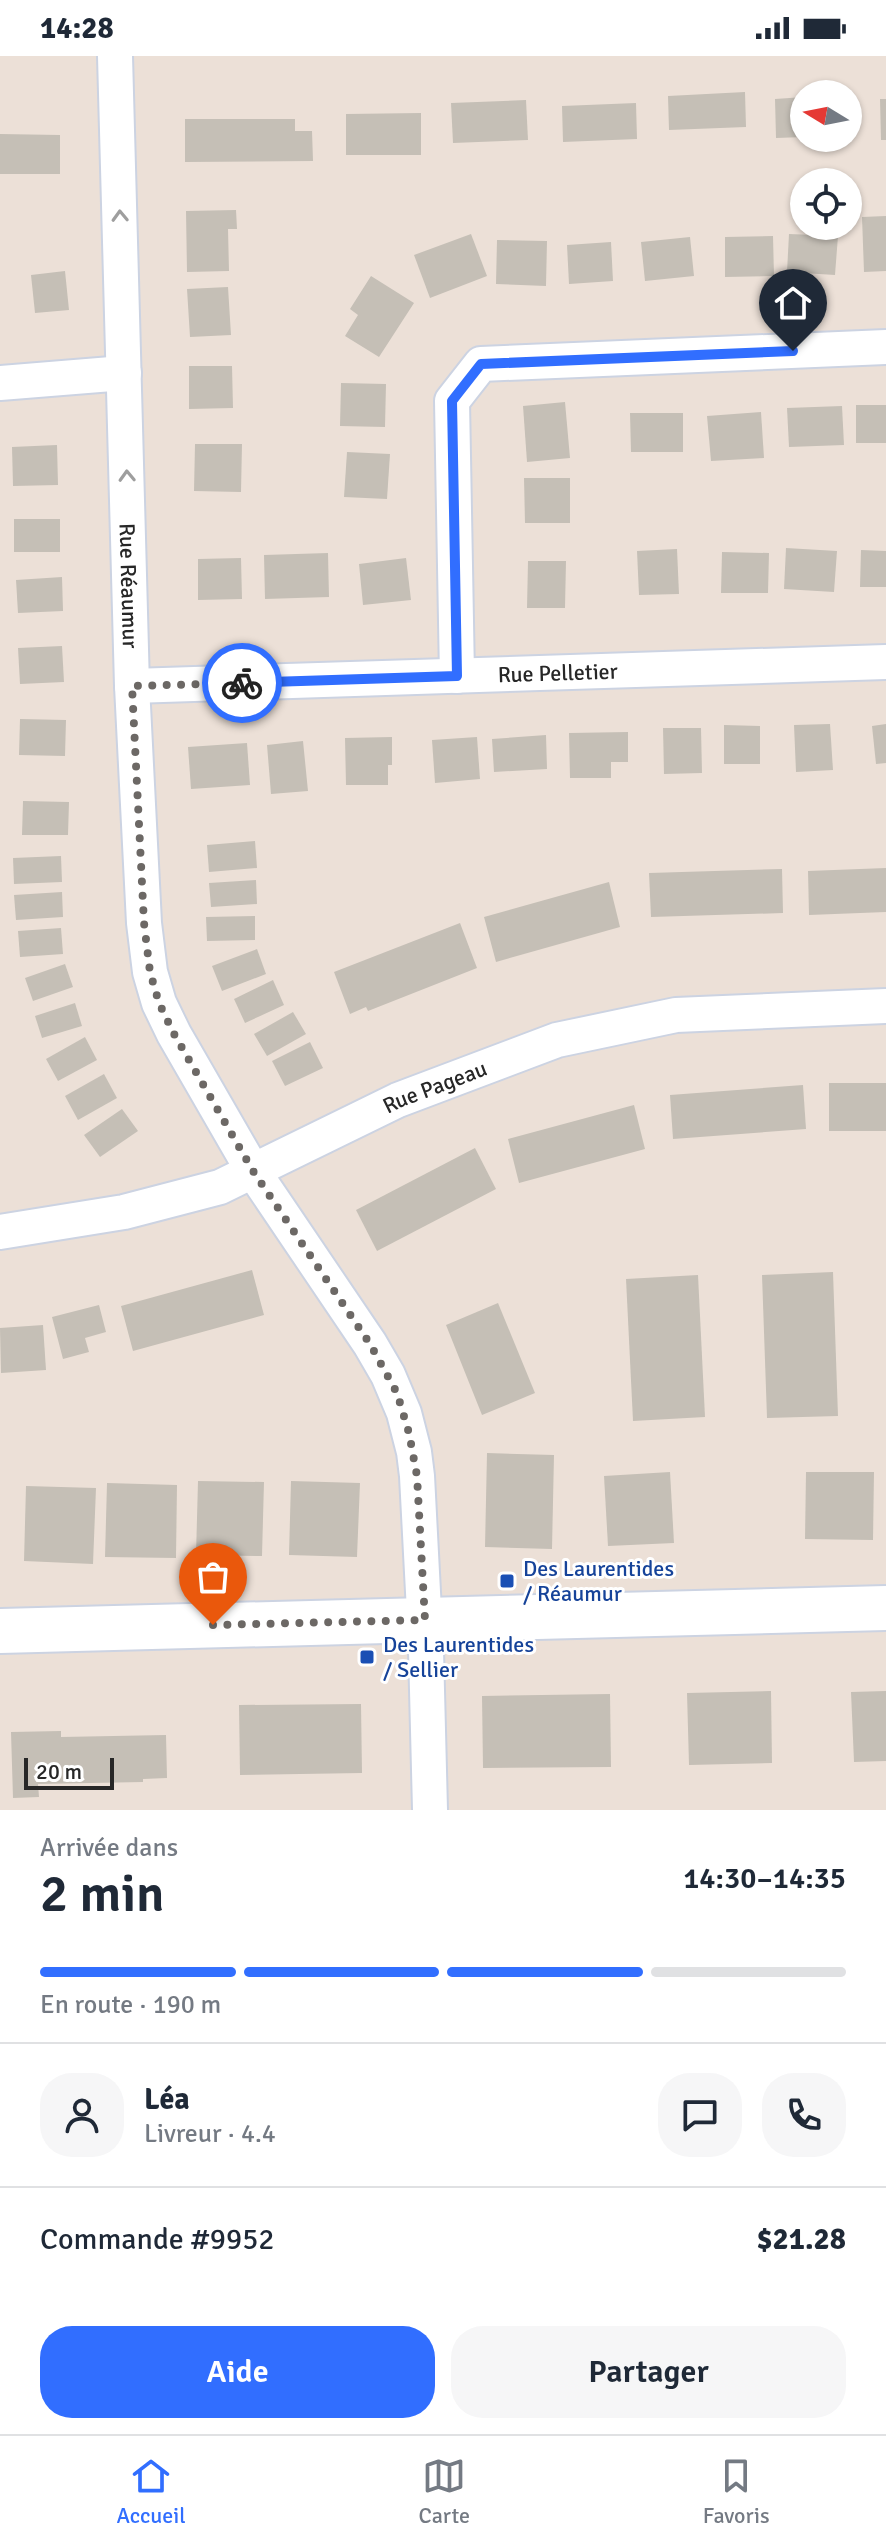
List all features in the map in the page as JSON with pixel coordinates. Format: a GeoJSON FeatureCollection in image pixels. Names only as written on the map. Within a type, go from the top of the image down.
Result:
{"type":"FeatureCollection","features":[{"type":"Feature","properties":{"kind":"street","name":"Rue Réaumur"},"geometry":{"type":"LineString","coordinates":[[115,56],[132,686],[144,923],[150,972],[159,1003],[174,1034],[253,1171],[370,1344],[397,1393],[416,1464],[425,1620],[430,1810]]}},
{"type":"Feature","properties":{"kind":"street"},"geometry":{"type":"LineString","coordinates":[[457,676],[452,401],[481,364],[886,347]]}},
{"type":"Feature","properties":{"kind":"street"},"geometry":{"type":"LineString","coordinates":[[0,383],[124,373]]}},
{"type":"Feature","properties":{"kind":"street","name":"Rue Pelletier"},"geometry":{"type":"LineString","coordinates":[[132,686],[886,662]]}},
{"type":"Feature","properties":{"kind":"street","name":"Rue Pageau"},"geometry":{"type":"LineString","coordinates":[[0,1232],[124,1212],[220,1187],[398,1100],[557,1040],[676,1015],[886,1006]]}},
{"type":"Feature","properties":{"kind":"street"},"geometry":{"type":"LineString","coordinates":[[0,1631],[886,1608]]}},
{"type":"Feature","properties":{"kind":"building"},"geometry":{"type":"Polygon","coordinates":[[[745,92],[746,127],[669,130],[668,96],[745,92]]]}},
{"type":"Feature","properties":{"kind":"building"},"geometry":{"type":"Polygon","coordinates":[[[790,98],[790,138],[776,138],[775,99],[790,98]]]}},
{"type":"Feature","properties":{"kind":"building"},"geometry":{"type":"Polygon","coordinates":[[[880,99],[886,99],[886,140],[881,140],[880,99]]]}},
{"type":"Feature","properties":{"kind":"building"},"geometry":{"type":"Polygon","coordinates":[[[526,100],[528,140],[453,143],[451,103],[526,100]]]}},
{"type":"Feature","properties":{"kind":"building"},"geometry":{"type":"Polygon","coordinates":[[[636,103],[637,139],[563,142],[562,106],[636,103]]]}},
{"type":"Feature","properties":{"kind":"building"},"geometry":{"type":"Polygon","coordinates":[[[421,113],[421,155],[346,155],[346,114],[421,113]]]}},
{"type":"Feature","properties":{"kind":"building"},"geometry":{"type":"Polygon","coordinates":[[[185,119],[295,119],[295,131],[312,131],[313,161],[185,162],[185,119]]]}},
{"type":"Feature","properties":{"kind":"building"},"geometry":{"type":"Polygon","coordinates":[[[0,134],[60,135],[60,174],[0,174],[0,134]]]}},
{"type":"Feature","properties":{"kind":"building"},"geometry":{"type":"Polygon","coordinates":[[[236,210],[237,229],[228,229],[229,271],[187,272],[186,211],[236,210]]]}},
{"type":"Feature","properties":{"kind":"building"},"geometry":{"type":"Polygon","coordinates":[[[886,216],[886,271],[864,272],[862,217],[886,216]]]}},
{"type":"Feature","properties":{"kind":"building"},"geometry":{"type":"Polygon","coordinates":[[[471,234],[487,276],[430,298],[414,255],[471,234]]]}},
{"type":"Feature","properties":{"kind":"building"},"geometry":{"type":"Polygon","coordinates":[[[789,234],[790,240],[838,240],[835,275],[787,272],[789,234]]]}},
{"type":"Feature","properties":{"kind":"building"},"geometry":{"type":"Polygon","coordinates":[[[773,236],[774,276],[725,277],[725,237],[773,236]]]}},
{"type":"Feature","properties":{"kind":"building"},"geometry":{"type":"Polygon","coordinates":[[[690,237],[694,276],[645,281],[641,242],[690,237]]]}},
{"type":"Feature","properties":{"kind":"building"},"geometry":{"type":"Polygon","coordinates":[[[497,240],[547,241],[546,286],[496,284],[497,240]]]}},
{"type":"Feature","properties":{"kind":"building"},"geometry":{"type":"Polygon","coordinates":[[[611,242],[613,281],[569,284],[567,245],[611,242]]]}},
{"type":"Feature","properties":{"kind":"building"},"geometry":{"type":"Polygon","coordinates":[[[65,271],[69,310],[35,313],[31,275],[65,271]]]}},
{"type":"Feature","properties":{"kind":"building"},"geometry":{"type":"Polygon","coordinates":[[[371,276],[414,303],[379,357],[345,336],[358,315],[350,309],[371,276]]]}},
{"type":"Feature","properties":{"kind":"building"},"geometry":{"type":"Polygon","coordinates":[[[228,287],[231,335],[190,337],[187,289],[228,287]]]}},
{"type":"Feature","properties":{"kind":"building"},"geometry":{"type":"Polygon","coordinates":[[[189,366],[232,366],[233,408],[189,409],[189,366]]]}},
{"type":"Feature","properties":{"kind":"building"},"geometry":{"type":"Polygon","coordinates":[[[341,383],[386,384],[385,427],[340,426],[341,383]]]}},
{"type":"Feature","properties":{"kind":"building"},"geometry":{"type":"Polygon","coordinates":[[[565,402],[570,458],[527,462],[523,406],[565,402]]]}},
{"type":"Feature","properties":{"kind":"building"},"geometry":{"type":"Polygon","coordinates":[[[856,405],[886,405],[886,443],[856,443],[856,405]]]}},
{"type":"Feature","properties":{"kind":"building"},"geometry":{"type":"Polygon","coordinates":[[[842,406],[844,445],[789,447],[787,408],[842,406]]]}},
{"type":"Feature","properties":{"kind":"building"},"geometry":{"type":"Polygon","coordinates":[[[761,412],[764,458],[711,461],[707,416],[761,412]]]}},
{"type":"Feature","properties":{"kind":"building"},"geometry":{"type":"Polygon","coordinates":[[[630,413],[683,413],[683,452],[631,452],[630,413]]]}},
{"type":"Feature","properties":{"kind":"building"},"geometry":{"type":"Polygon","coordinates":[[[195,444],[242,444],[241,492],[194,491],[195,444]]]}},
{"type":"Feature","properties":{"kind":"building"},"geometry":{"type":"Polygon","coordinates":[[[57,445],[58,485],[13,486],[12,447],[57,445]]]}},
{"type":"Feature","properties":{"kind":"building"},"geometry":{"type":"Polygon","coordinates":[[[347,452],[390,454],[387,499],[344,497],[347,452]]]}},
{"type":"Feature","properties":{"kind":"building"},"geometry":{"type":"Polygon","coordinates":[[[524,478],[570,478],[570,523],[525,523],[524,478]]]}},
{"type":"Feature","properties":{"kind":"building"},"geometry":{"type":"Polygon","coordinates":[[[14,519],[60,519],[60,552],[14,552],[14,519]]]}},
{"type":"Feature","properties":{"kind":"building"},"geometry":{"type":"Polygon","coordinates":[[[786,548],[837,551],[834,592],[784,589],[786,548]]]}},
{"type":"Feature","properties":{"kind":"building"},"geometry":{"type":"Polygon","coordinates":[[[677,549],[679,594],[639,595],[637,551],[677,549]]]}},
{"type":"Feature","properties":{"kind":"building"},"geometry":{"type":"Polygon","coordinates":[[[861,550],[886,551],[886,587],[860,587],[861,550]]]}},
{"type":"Feature","properties":{"kind":"building"},"geometry":{"type":"Polygon","coordinates":[[[722,552],[769,553],[768,593],[721,593],[722,552]]]}},
{"type":"Feature","properties":{"kind":"building"},"geometry":{"type":"Polygon","coordinates":[[[328,553],[329,597],[265,599],[264,555],[328,553]]]}},
{"type":"Feature","properties":{"kind":"building"},"geometry":{"type":"Polygon","coordinates":[[[241,558],[242,599],[198,600],[198,559],[241,558]]]}},
{"type":"Feature","properties":{"kind":"building"},"geometry":{"type":"Polygon","coordinates":[[[406,558],[411,600],[363,605],[359,564],[406,558]]]}},
{"type":"Feature","properties":{"kind":"building"},"geometry":{"type":"Polygon","coordinates":[[[528,561],[566,561],[565,608],[527,608],[528,561]]]}},
{"type":"Feature","properties":{"kind":"building"},"geometry":{"type":"Polygon","coordinates":[[[62,577],[63,611],[18,613],[16,580],[62,577]]]}},
{"type":"Feature","properties":{"kind":"building"},"geometry":{"type":"Polygon","coordinates":[[[62,646],[64,682],[20,684],[18,648],[62,646]]]}},
{"type":"Feature","properties":{"kind":"building"},"geometry":{"type":"Polygon","coordinates":[[[20,719],[66,720],[65,756],[19,755],[20,719]]]}},
{"type":"Feature","properties":{"kind":"building"},"geometry":{"type":"Polygon","coordinates":[[[830,724],[833,770],[796,772],[794,725],[830,724]]]}},
{"type":"Feature","properties":{"kind":"building"},"geometry":{"type":"Polygon","coordinates":[[[886,724],[886,763],[876,764],[872,726],[886,724]]]}},
{"type":"Feature","properties":{"kind":"building"},"geometry":{"type":"Polygon","coordinates":[[[724,725],[760,726],[760,764],[724,764],[724,725]]]}},
{"type":"Feature","properties":{"kind":"building"},"geometry":{"type":"Polygon","coordinates":[[[663,728],[701,728],[702,773],[664,774],[663,728]]]}},
{"type":"Feature","properties":{"kind":"building"},"geometry":{"type":"Polygon","coordinates":[[[628,732],[628,762],[611,762],[611,778],[570,778],[569,733],[628,732]]]}},
{"type":"Feature","properties":{"kind":"building"},"geometry":{"type":"Polygon","coordinates":[[[546,735],[547,769],[494,772],[492,739],[546,735]]]}},
{"type":"Feature","properties":{"kind":"building"},"geometry":{"type":"Polygon","coordinates":[[[392,737],[388,785],[346,785],[345,738],[392,737]]]}},
{"type":"Feature","properties":{"kind":"building"},"geometry":{"type":"Polygon","coordinates":[[[477,737],[480,779],[435,783],[432,740],[477,737]]]}},
{"type":"Feature","properties":{"kind":"building"},"geometry":{"type":"Polygon","coordinates":[[[303,741],[308,791],[271,794],[267,745],[303,741]]]}},
{"type":"Feature","properties":{"kind":"building"},"geometry":{"type":"Polygon","coordinates":[[[247,743],[250,785],[191,789],[188,747],[247,743]]]}},
{"type":"Feature","properties":{"kind":"building"},"geometry":{"type":"Polygon","coordinates":[[[23,801],[69,802],[68,835],[22,835],[23,801]]]}},
{"type":"Feature","properties":{"kind":"building"},"geometry":{"type":"Polygon","coordinates":[[[255,841],[257,868],[209,872],[207,845],[255,841]]]}},
{"type":"Feature","properties":{"kind":"building"},"geometry":{"type":"Polygon","coordinates":[[[61,856],[62,882],[14,884],[13,858],[61,856]]]}},
{"type":"Feature","properties":{"kind":"building"},"geometry":{"type":"Polygon","coordinates":[[[886,868],[886,912],[809,915],[808,871],[886,868]]]}},
{"type":"Feature","properties":{"kind":"building"},"geometry":{"type":"Polygon","coordinates":[[[782,869],[783,913],[651,917],[649,873],[782,869]]]}},
{"type":"Feature","properties":{"kind":"building"},"geometry":{"type":"Polygon","coordinates":[[[256,880],[257,904],[211,907],[209,883],[256,880]]]}},
{"type":"Feature","properties":{"kind":"building"},"geometry":{"type":"Polygon","coordinates":[[[609,882],[620,927],[496,962],[484,917],[609,882]]]}},
{"type":"Feature","properties":{"kind":"building"},"geometry":{"type":"Polygon","coordinates":[[[62,892],[63,917],[16,920],[14,895],[62,892]]]}},
{"type":"Feature","properties":{"kind":"building"},"geometry":{"type":"Polygon","coordinates":[[[255,916],[255,940],[207,941],[206,917],[255,916]]]}},
{"type":"Feature","properties":{"kind":"building"},"geometry":{"type":"Polygon","coordinates":[[[460,923],[477,968],[368,1011],[366,1007],[350,1014],[334,972],[460,923]]]}},
{"type":"Feature","properties":{"kind":"building"},"geometry":{"type":"Polygon","coordinates":[[[61,928],[63,954],[20,957],[18,931],[61,928]]]}},
{"type":"Feature","properties":{"kind":"building"},"geometry":{"type":"Polygon","coordinates":[[[257,949],[266,974],[222,991],[212,966],[257,949]]]}},
{"type":"Feature","properties":{"kind":"building"},"geometry":{"type":"Polygon","coordinates":[[[65,964],[73,987],[33,1001],[25,978],[65,964]]]}},
{"type":"Feature","properties":{"kind":"building"},"geometry":{"type":"Polygon","coordinates":[[[273,980],[284,1005],[245,1023],[234,999],[273,980]]]}},
{"type":"Feature","properties":{"kind":"building"},"geometry":{"type":"Polygon","coordinates":[[[75,1003],[82,1026],[42,1038],[35,1016],[75,1003]]]}},
{"type":"Feature","properties":{"kind":"building"},"geometry":{"type":"Polygon","coordinates":[[[293,1012],[306,1034],[267,1056],[254,1034],[293,1012]]]}},
{"type":"Feature","properties":{"kind":"building"},"geometry":{"type":"Polygon","coordinates":[[[85,1037],[97,1060],[58,1081],[46,1059],[85,1037]]]}},
{"type":"Feature","properties":{"kind":"building"},"geometry":{"type":"Polygon","coordinates":[[[310,1042],[323,1068],[285,1086],[272,1061],[310,1042]]]}},
{"type":"Feature","properties":{"kind":"building"},"geometry":{"type":"Polygon","coordinates":[[[104,1074],[117,1098],[78,1120],[65,1096],[104,1074]]]}},
{"type":"Feature","properties":{"kind":"building"},"geometry":{"type":"Polygon","coordinates":[[[829,1083],[886,1083],[886,1131],[829,1131],[829,1083]]]}},
{"type":"Feature","properties":{"kind":"building"},"geometry":{"type":"Polygon","coordinates":[[[803,1085],[806,1129],[673,1139],[670,1095],[803,1085]]]}},
{"type":"Feature","properties":{"kind":"building"},"geometry":{"type":"Polygon","coordinates":[[[634,1105],[645,1149],[519,1183],[508,1139],[634,1105]]]}},
{"type":"Feature","properties":{"kind":"building"},"geometry":{"type":"Polygon","coordinates":[[[122,1109],[138,1131],[100,1157],[84,1135],[122,1109]]]}},
{"type":"Feature","properties":{"kind":"building"},"geometry":{"type":"Polygon","coordinates":[[[475,1148],[496,1189],[377,1251],[356,1210],[475,1148]]]}},
{"type":"Feature","properties":{"kind":"building"},"geometry":{"type":"Polygon","coordinates":[[[252,1270],[264,1315],[133,1351],[121,1306],[252,1270]]]}},
{"type":"Feature","properties":{"kind":"building"},"geometry":{"type":"Polygon","coordinates":[[[833,1272],[838,1416],[767,1418],[762,1275],[833,1272]]]}},
{"type":"Feature","properties":{"kind":"building"},"geometry":{"type":"Polygon","coordinates":[[[698,1275],[705,1417],[633,1421],[626,1279],[698,1275]]]}},
{"type":"Feature","properties":{"kind":"building"},"geometry":{"type":"Polygon","coordinates":[[[498,1303],[535,1393],[482,1415],[446,1325],[498,1303]]]}},
{"type":"Feature","properties":{"kind":"building"},"geometry":{"type":"Polygon","coordinates":[[[99,1305],[106,1332],[85,1338],[89,1352],[63,1359],[52,1317],[99,1305]]]}},
{"type":"Feature","properties":{"kind":"building"},"geometry":{"type":"Polygon","coordinates":[[[43,1325],[46,1370],[1,1373],[0,1328],[43,1325]]]}},
{"type":"Feature","properties":{"kind":"building"},"geometry":{"type":"Polygon","coordinates":[[[487,1453],[554,1455],[552,1549],[485,1547],[487,1453]]]}},
{"type":"Feature","properties":{"kind":"building"},"geometry":{"type":"Polygon","coordinates":[[[670,1472],[674,1543],[608,1546],[604,1476],[670,1472]]]}},
{"type":"Feature","properties":{"kind":"building"},"geometry":{"type":"Polygon","coordinates":[[[806,1472],[874,1472],[873,1540],[805,1539],[806,1472]]]}},
{"type":"Feature","properties":{"kind":"building"},"geometry":{"type":"Polygon","coordinates":[[[198,1481],[264,1482],[262,1556],[196,1555],[198,1481]]]}},
{"type":"Feature","properties":{"kind":"building"},"geometry":{"type":"Polygon","coordinates":[[[291,1481],[360,1483],[357,1557],[289,1555],[291,1481]]]}},
{"type":"Feature","properties":{"kind":"building"},"geometry":{"type":"Polygon","coordinates":[[[107,1483],[177,1485],[176,1558],[105,1557],[107,1483]]]}},
{"type":"Feature","properties":{"kind":"building"},"geometry":{"type":"Polygon","coordinates":[[[26,1486],[96,1488],[93,1564],[24,1561],[26,1486]]]}},
{"type":"Feature","properties":{"kind":"building"},"geometry":{"type":"Polygon","coordinates":[[[771,1691],[772,1763],[689,1765],[687,1693],[771,1691]]]}},
{"type":"Feature","properties":{"kind":"building"},"geometry":{"type":"Polygon","coordinates":[[[886,1691],[886,1761],[854,1762],[851,1692],[886,1691]]]}},
{"type":"Feature","properties":{"kind":"building"},"geometry":{"type":"Polygon","coordinates":[[[610,1694],[611,1767],[483,1768],[482,1696],[610,1694]]]}},
{"type":"Feature","properties":{"kind":"building"},"geometry":{"type":"Polygon","coordinates":[[[361,1704],[362,1773],[240,1775],[239,1705],[361,1704]]]}},
{"type":"Feature","properties":{"kind":"building"},"geometry":{"type":"Polygon","coordinates":[[[61,1731],[61,1737],[166,1735],[167,1778],[143,1779],[143,1782],[38,1784],[39,1797],[13,1798],[11,1732],[61,1731]]]}},
{"type":"Feature","properties":{"kind":"way so far"},"geometry":{"type":"LineString","coordinates":[[213,1625],[425,1620],[417,1476],[414,1452],[397,1393],[370,1344],[253,1171],[174,1034],[159,1003],[150,972],[144,923],[132,686],[242,683]]}},
{"type":"Feature","properties":{"kind":"place","name":"Des Laurentides / Réaumur"},"geometry":{"type":"Point","coordinates":[507,1581]}},
{"type":"Feature","properties":{"kind":"place","name":"Des Laurentides / Sellier"},"geometry":{"type":"Point","coordinates":[367,1657]}},
{"type":"Feature","properties":{"kind":"route"},"geometry":{"type":"LineString","coordinates":[[242,683],[457,676],[452,401],[481,364],[793,351]]}}]}
